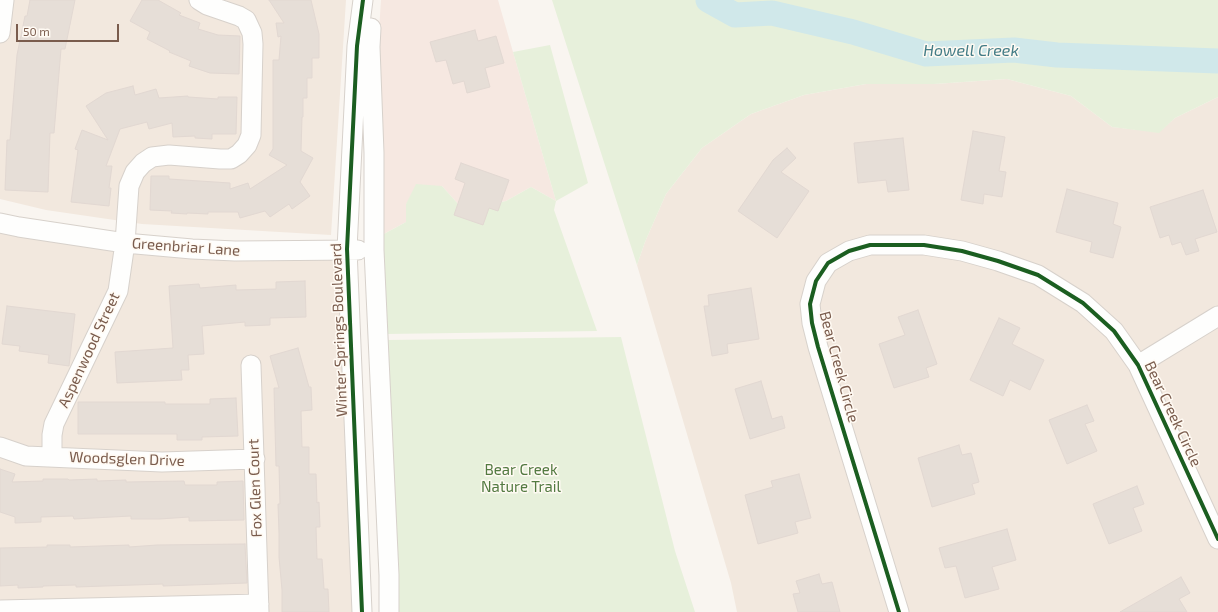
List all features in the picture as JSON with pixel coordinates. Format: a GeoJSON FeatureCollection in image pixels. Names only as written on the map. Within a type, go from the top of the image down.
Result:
{"type":"FeatureCollection","features":[{"type":"Feature","properties":{"kind":"street"},"geometry":{"type":"LineString","coordinates":[[0,33],[4,0]]}},
{"type":"Feature","properties":{"kind":"street","name":"Aspenwood Street"},"geometry":{"type":"LineString","coordinates":[[52,457],[52,435],[54,424],[118,291],[125,243],[129,186],[135,172],[143,163],[152,157],[169,155],[231,159],[240,154],[247,145],[251,135],[252,33],[246,20],[198,0]]}},
{"type":"Feature","properties":{"kind":"street","name":"Winter Springs Boulevard"},"geometry":{"type":"LineString","coordinates":[[362,612],[347,249],[357,46],[363,0]]}},
{"type":"Feature","properties":{"kind":"street"},"geometry":{"type":"LineString","coordinates":[[373,0],[370,47],[374,151],[374,250],[387,509],[389,612]]}},
{"type":"Feature","properties":{"kind":"street","name":"Greenbriar Lane"},"geometry":{"type":"LineString","coordinates":[[0,223],[125,243],[235,252],[347,249],[374,250]]}},
{"type":"Feature","properties":{"kind":"street","name":"Bear Creek Circle"},"geometry":{"type":"LineString","coordinates":[[899,612],[818,347],[812,323],[810,304],[816,281],[828,263],[849,251],[870,245],[924,245],[962,251],[998,261],[1038,275],[1083,303],[1114,331],[1138,365],[1218,539]]}},
{"type":"Feature","properties":{"kind":"street"},"geometry":{"type":"LineString","coordinates":[[1138,365],[1218,316]]}},
{"type":"Feature","properties":{"kind":"street","name":"Fox Glen Court"},"geometry":{"type":"LineString","coordinates":[[251,365],[259,608]]}},
{"type":"Feature","properties":{"kind":"street","name":"Woodsglen Drive"},"geometry":{"type":"LineString","coordinates":[[0,447],[26,456],[162,462],[255,459]]}},
{"type":"Feature","properties":{"kind":"street"},"geometry":{"type":"LineString","coordinates":[[0,610],[259,608]]}},
{"type":"Feature","properties":{"kind":"shaded area"},"geometry":{"type":"Polygon","coordinates":[[[0,0],[346,0],[331,235],[142,224],[46,210],[0,199],[0,0]]]}},
{"type":"Feature","properties":{"kind":"shaded area"},"geometry":{"type":"Polygon","coordinates":[[[381,0],[498,0],[556,201],[531,187],[506,201],[483,206],[459,205],[442,186],[406,204],[406,222],[382,235],[378,46],[381,0]]]}},
{"type":"Feature","properties":{"kind":"shaded area"},"geometry":{"type":"Polygon","coordinates":[[[1007,79],[1071,96],[1112,127],[1159,132],[1175,118],[1218,97],[1218,612],[737,612],[731,583],[637,265],[645,242],[666,194],[702,148],[751,114],[804,95],[866,84],[934,84],[1007,79]]]}},
{"type":"Feature","properties":{"kind":"shaded area"},"geometry":{"type":"Polygon","coordinates":[[[0,231],[116,249],[110,290],[44,449],[28,449],[0,438],[0,231]]]}},
{"type":"Feature","properties":{"kind":"shaded area"},"geometry":{"type":"Polygon","coordinates":[[[132,251],[339,257],[354,612],[267,612],[258,357],[243,359],[246,452],[163,455],[60,450],[59,435],[132,251]]]}},
{"type":"Feature","properties":{"kind":"shaded area"},"geometry":{"type":"Polygon","coordinates":[[[0,455],[247,467],[251,597],[0,603],[0,455]]]}},
{"type":"Feature","properties":{"kind":"green space"},"geometry":{"type":"Polygon","coordinates":[[[552,0],[1218,0],[1218,97],[1175,118],[1159,133],[1112,127],[1071,96],[1007,79],[934,84],[866,84],[804,95],[751,114],[702,148],[666,194],[645,242],[637,265],[552,0]]]}},
{"type":"Feature","properties":{"kind":"green space"},"geometry":{"type":"Polygon","coordinates":[[[550,45],[588,183],[556,201],[513,52],[550,45]]]}},
{"type":"Feature","properties":{"kind":"green space"},"geometry":{"type":"Polygon","coordinates":[[[416,184],[442,186],[459,205],[483,206],[506,201],[531,187],[556,201],[554,210],[597,331],[386,334],[382,235],[406,222],[406,204],[416,184]]]}},
{"type":"Feature","properties":{"kind":"green space","name":"Bear Creek Nature Trail"},"geometry":{"type":"Polygon","coordinates":[[[621,337],[675,551],[695,612],[395,612],[387,340],[621,337]]]}},
{"type":"Feature","properties":{"kind":"building"},"geometry":{"type":"Polygon","coordinates":[[[30,0],[75,0],[65,49],[61,49],[54,133],[50,133],[48,192],[5,190],[7,140],[10,140],[17,55],[30,0]]]}},
{"type":"Feature","properties":{"kind":"building"},"geometry":{"type":"Polygon","coordinates":[[[142,0],[158,0],[181,13],[179,15],[200,23],[198,29],[218,35],[240,36],[239,74],[210,73],[189,66],[191,61],[169,52],[170,51],[147,39],[150,32],[130,21],[142,0]]]}},
{"type":"Feature","properties":{"kind":"building"},"geometry":{"type":"Polygon","coordinates":[[[269,0],[311,0],[319,34],[319,58],[312,58],[312,78],[307,78],[307,98],[303,98],[301,151],[313,158],[300,182],[310,196],[292,209],[289,204],[270,217],[265,211],[240,218],[238,212],[187,214],[171,213],[172,211],[150,210],[151,176],[169,176],[169,179],[230,183],[230,189],[248,183],[250,189],[287,165],[269,155],[273,149],[273,60],[279,60],[281,36],[278,37],[276,23],[284,23],[269,0]]]}},
{"type":"Feature","properties":{"kind":"building"},"geometry":{"type":"Polygon","coordinates":[[[475,30],[478,41],[496,36],[504,63],[485,68],[490,87],[467,93],[464,81],[453,84],[446,60],[436,62],[430,42],[475,30]]]}},
{"type":"Feature","properties":{"kind":"building"},"geometry":{"type":"Polygon","coordinates":[[[133,86],[135,95],[156,89],[159,98],[188,96],[218,99],[218,97],[237,97],[236,134],[212,134],[212,139],[195,138],[195,136],[173,137],[172,123],[149,129],[147,122],[120,129],[106,166],[112,166],[109,188],[111,188],[109,206],[71,202],[78,150],[75,149],[82,130],[108,140],[86,106],[106,93],[133,86]]]}},
{"type":"Feature","properties":{"kind":"building"},"geometry":{"type":"Polygon","coordinates":[[[973,131],[1005,137],[999,171],[1006,172],[1002,197],[984,194],[983,204],[961,200],[973,131]]]}},
{"type":"Feature","properties":{"kind":"building"},"geometry":{"type":"Polygon","coordinates":[[[903,138],[909,190],[888,192],[886,180],[858,183],[854,143],[903,138]]]}},
{"type":"Feature","properties":{"kind":"building"},"geometry":{"type":"Polygon","coordinates":[[[787,148],[796,158],[781,172],[809,191],[777,238],[738,211],[773,160],[787,148]]]}},
{"type":"Feature","properties":{"kind":"building"},"geometry":{"type":"Polygon","coordinates":[[[461,163],[509,180],[498,211],[489,208],[483,225],[454,215],[465,183],[455,179],[461,163]]]}},
{"type":"Feature","properties":{"kind":"building"},"geometry":{"type":"Polygon","coordinates":[[[1067,189],[1118,203],[1113,224],[1121,227],[1113,258],[1090,252],[1092,242],[1056,232],[1067,189]]]}},
{"type":"Feature","properties":{"kind":"building"},"geometry":{"type":"Polygon","coordinates":[[[1203,190],[1217,232],[1195,239],[1199,251],[1186,255],[1181,242],[1172,245],[1169,235],[1160,238],[1150,207],[1203,190]]]}},
{"type":"Feature","properties":{"kind":"building"},"geometry":{"type":"Polygon","coordinates":[[[305,281],[306,317],[270,318],[270,325],[245,326],[245,322],[202,326],[204,354],[188,355],[189,370],[181,370],[182,380],[117,383],[115,352],[173,348],[169,286],[199,284],[200,288],[236,285],[236,290],[276,289],[276,282],[305,281]]]}},
{"type":"Feature","properties":{"kind":"building"},"geometry":{"type":"Polygon","coordinates":[[[751,288],[759,339],[727,344],[728,353],[712,356],[704,306],[709,306],[708,295],[751,288]]]}},
{"type":"Feature","properties":{"kind":"building"},"geometry":{"type":"Polygon","coordinates":[[[7,306],[75,314],[69,366],[48,363],[49,355],[19,351],[20,346],[2,344],[7,306]]]}},
{"type":"Feature","properties":{"kind":"building"},"geometry":{"type":"Polygon","coordinates":[[[918,310],[937,364],[926,368],[929,377],[894,388],[879,344],[905,335],[898,317],[918,310]]]}},
{"type":"Feature","properties":{"kind":"building"},"geometry":{"type":"Polygon","coordinates":[[[999,318],[1020,328],[1012,344],[1044,360],[1030,390],[1010,380],[1003,396],[970,380],[999,318]]]}},
{"type":"Feature","properties":{"kind":"building"},"geometry":{"type":"Polygon","coordinates":[[[298,348],[309,387],[311,387],[312,410],[301,411],[302,447],[309,447],[309,474],[316,474],[320,527],[316,527],[317,559],[322,559],[324,589],[328,589],[329,612],[282,612],[279,557],[279,466],[276,466],[274,388],[279,388],[270,356],[298,348]]]}},
{"type":"Feature","properties":{"kind":"building"},"geometry":{"type":"Polygon","coordinates":[[[761,381],[772,419],[782,416],[785,428],[750,439],[735,389],[761,381]]]}},
{"type":"Feature","properties":{"kind":"building"},"geometry":{"type":"Polygon","coordinates":[[[236,398],[238,436],[202,437],[202,440],[177,440],[177,434],[78,434],[78,402],[165,402],[165,404],[210,404],[210,399],[236,398]]]}},
{"type":"Feature","properties":{"kind":"building"},"geometry":{"type":"Polygon","coordinates":[[[1087,405],[1094,421],[1085,424],[1097,451],[1067,464],[1049,420],[1087,405]]]}},
{"type":"Feature","properties":{"kind":"building"},"geometry":{"type":"Polygon","coordinates":[[[959,445],[962,455],[971,453],[979,482],[972,484],[975,494],[932,507],[918,458],[959,445]]]}},
{"type":"Feature","properties":{"kind":"building"},"geometry":{"type":"Polygon","coordinates":[[[0,469],[15,474],[12,482],[43,481],[43,479],[97,479],[97,481],[126,480],[126,482],[184,481],[185,485],[217,485],[217,482],[243,481],[244,520],[189,521],[189,517],[131,519],[131,516],[74,519],[73,516],[41,517],[41,522],[15,523],[15,517],[0,512],[0,469]]]}},
{"type":"Feature","properties":{"kind":"building"},"geometry":{"type":"Polygon","coordinates":[[[799,474],[811,518],[795,522],[798,533],[758,544],[745,495],[773,487],[771,481],[799,474]]]}},
{"type":"Feature","properties":{"kind":"building"},"geometry":{"type":"Polygon","coordinates":[[[1137,486],[1144,504],[1133,508],[1142,531],[1109,544],[1093,504],[1137,486]]]}},
{"type":"Feature","properties":{"kind":"building"},"geometry":{"type":"Polygon","coordinates":[[[1007,529],[1016,560],[992,567],[999,589],[965,598],[956,566],[945,568],[939,548],[1007,529]]]}},
{"type":"Feature","properties":{"kind":"building"},"geometry":{"type":"Polygon","coordinates":[[[245,544],[247,583],[163,586],[163,584],[76,587],[76,585],[18,588],[18,585],[0,586],[0,548],[47,547],[47,545],[70,545],[70,547],[129,545],[129,547],[157,545],[245,544]]]}},
{"type":"Feature","properties":{"kind":"building"},"geometry":{"type":"Polygon","coordinates":[[[819,574],[822,584],[832,582],[840,612],[798,612],[793,594],[800,593],[796,581],[819,574]]]}},
{"type":"Feature","properties":{"kind":"building"},"geometry":{"type":"Polygon","coordinates":[[[1181,577],[1190,593],[1179,599],[1187,612],[1120,612],[1181,577]]]}},
{"type":"Feature","properties":{"kind":"waterway","name":"Howell Creek"},"geometry":{"type":"LineString","coordinates":[[708,0],[735,15],[772,13],[853,32],[926,54],[1014,50],[1057,55],[1218,61]]}},
{"type":"Feature","properties":{"kind":"cycle path"},"geometry":{"type":"LineString","coordinates":[[362,612],[347,249],[357,46],[363,0]]}},
{"type":"Feature","properties":{"kind":"cycle path"},"geometry":{"type":"LineString","coordinates":[[899,612],[818,347],[812,323],[810,304],[816,281],[828,263],[849,251],[870,245],[924,245],[962,251],[998,261],[1038,275],[1083,303],[1114,331],[1138,365],[1218,539]]}}]}
